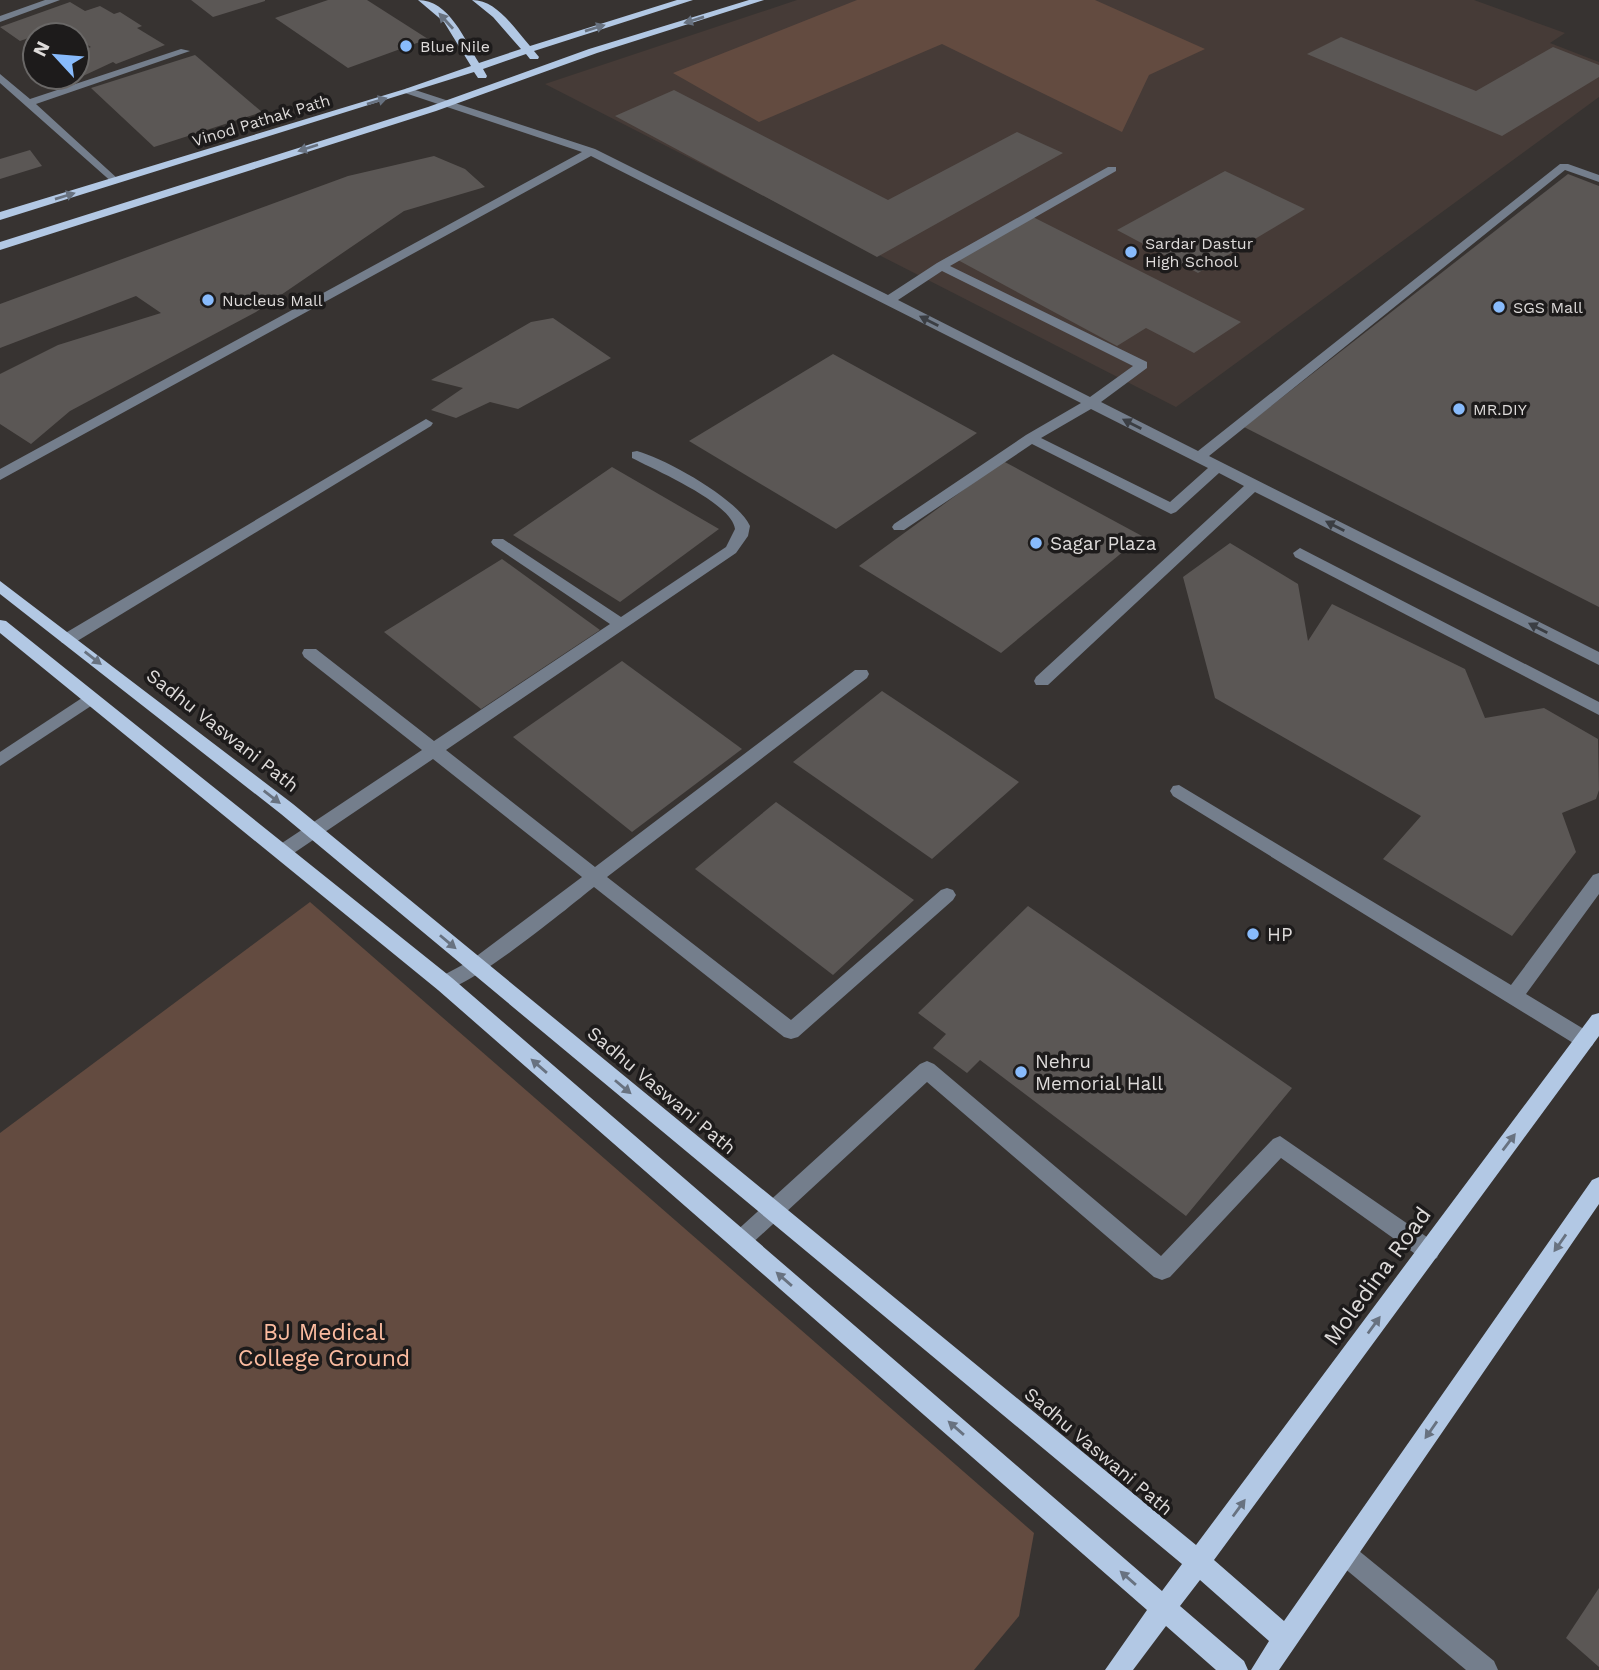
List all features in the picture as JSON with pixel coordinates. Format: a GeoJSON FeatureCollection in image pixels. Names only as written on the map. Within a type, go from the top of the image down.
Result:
{"type":"FeatureCollection","features":[{"type":"Feature","properties":{"kind":"main road"},"geometry":{"type":"LineString","coordinates":[[423,0],[448,20],[489,88]]}},
{"type":"Feature","properties":{"kind":"main road"},"geometry":{"type":"LineString","coordinates":[[477,0],[497,15],[530,50],[541,70]]}},
{"type":"Feature","properties":{"kind":"main road","name":"Vinod Pathak Path"},"geometry":{"type":"LineString","coordinates":[[0,216],[410,91],[688,0]]}},
{"type":"Feature","properties":{"kind":"main road"},"geometry":{"type":"LineString","coordinates":[[0,246],[759,0]]}},
{"type":"Feature","properties":{"kind":"main road","name":"Sadhu Vaswani Path"},"geometry":{"type":"LineString","coordinates":[[0,586],[315,832],[1199,1563],[1286,1639]]}},
{"type":"Feature","properties":{"kind":"main road"},"geometry":{"type":"LineString","coordinates":[[0,625],[445,984],[1236,1670]]}},
{"type":"Feature","properties":{"kind":"main road","name":"Moledina Road"},"geometry":{"type":"LineString","coordinates":[[1118,1670],[1599,1021]]}},
{"type":"Feature","properties":{"kind":"main road"},"geometry":{"type":"LineString","coordinates":[[1264,1670],[1599,1187]]}},
{"type":"Feature","properties":{"kind":"street"},"geometry":{"type":"LineString","coordinates":[[0,19],[55,0]]}},
{"type":"Feature","properties":{"kind":"street"},"geometry":{"type":"LineString","coordinates":[[31,102],[185,51]]}},
{"type":"Feature","properties":{"kind":"street"},"geometry":{"type":"LineString","coordinates":[[0,77],[31,102],[114,181]]}},
{"type":"Feature","properties":{"kind":"street"},"geometry":{"type":"LineString","coordinates":[[410,91],[591,151],[1599,659]]}},
{"type":"Feature","properties":{"kind":"street"},"geometry":{"type":"LineString","coordinates":[[0,475],[591,151]]}},
{"type":"Feature","properties":{"kind":"street"},"geometry":{"type":"LineString","coordinates":[[1199,457],[1564,166],[1599,179]]}},
{"type":"Feature","properties":{"kind":"street"},"geometry":{"type":"LineString","coordinates":[[888,301],[941,266],[1112,169]]}},
{"type":"Feature","properties":{"kind":"street"},"geometry":{"type":"LineString","coordinates":[[899,527],[1031,438],[1091,403],[1142,365],[941,266]]}},
{"type":"Feature","properties":{"kind":"street"},"geometry":{"type":"LineString","coordinates":[[68,639],[426,423]]}},
{"type":"Feature","properties":{"kind":"street"},"geometry":{"type":"LineString","coordinates":[[1031,438],[1171,509],[1217,467]]}},
{"type":"Feature","properties":{"kind":"street"},"geometry":{"type":"LineString","coordinates":[[282,852],[731,550],[742,535],[744,525],[740,517],[725,504],[637,455]]}},
{"type":"Feature","properties":{"kind":"street"},"geometry":{"type":"LineString","coordinates":[[1042,681],[1254,485]]}},
{"type":"Feature","properties":{"kind":"street"},"geometry":{"type":"LineString","coordinates":[[498,542],[622,625]]}},
{"type":"Feature","properties":{"kind":"street"},"geometry":{"type":"LineString","coordinates":[[1300,553],[1599,709]]}},
{"type":"Feature","properties":{"kind":"street"},"geometry":{"type":"LineString","coordinates":[[310,653],[791,1031],[947,895]]}},
{"type":"Feature","properties":{"kind":"street"},"geometry":{"type":"LineString","coordinates":[[445,984],[477,966],[861,674]]}},
{"type":"Feature","properties":{"kind":"street"},"geometry":{"type":"LineString","coordinates":[[0,760],[91,698]]}},
{"type":"Feature","properties":{"kind":"street"},"geometry":{"type":"LineString","coordinates":[[1179,791],[1585,1040]]}},
{"type":"Feature","properties":{"kind":"street"},"geometry":{"type":"LineString","coordinates":[[1513,997],[1599,880]]}},
{"type":"Feature","properties":{"kind":"street"},"geometry":{"type":"LineString","coordinates":[[740,1241],[927,1070],[1162,1270],[1280,1145],[1429,1251]]}},
{"type":"Feature","properties":{"kind":"street"},"geometry":{"type":"LineString","coordinates":[[1345,1554],[1485,1670]]}},
{"type":"Feature","properties":{"kind":"shaded area","name":"Sardar Dastur High School"},"geometry":{"type":"Polygon","coordinates":[[[797,0],[1474,0],[1565,33],[1550,43],[1599,62],[1599,97],[1176,407],[545,84],[797,0]]]}},
{"type":"Feature","properties":{"kind":"green space"},"geometry":{"type":"Polygon","coordinates":[[[857,0],[1095,0],[1205,49],[1149,75],[1122,132],[942,44],[759,122],[673,73],[857,0]]]}},
{"type":"Feature","properties":{"kind":"green space","name":"BJ Medical College Ground"},"geometry":{"type":"Polygon","coordinates":[[[310,902],[1034,1533],[1019,1616],[974,1670],[0,1670],[0,1133],[310,902]]]}},
{"type":"Feature","properties":{"kind":"building"},"geometry":{"type":"Polygon","coordinates":[[[191,0],[265,0],[265,1],[213,17],[191,0]]]}},
{"type":"Feature","properties":{"kind":"building"},"geometry":{"type":"Polygon","coordinates":[[[328,0],[367,0],[428,39],[348,68],[275,18],[328,0]]]}},
{"type":"Feature","properties":{"kind":"building"},"geometry":{"type":"Polygon","coordinates":[[[70,2],[85,11],[100,6],[114,14],[120,12],[142,26],[137,28],[165,45],[91,72],[91,21],[21,21],[20,41],[0,27],[70,2]]]}},
{"type":"Feature","properties":{"kind":"building"},"geometry":{"type":"Polygon","coordinates":[[[1341,37],[1476,91],[1553,47],[1599,65],[1599,77],[1502,136],[1307,54],[1341,37]]]}},
{"type":"Feature","properties":{"kind":"building"},"geometry":{"type":"Polygon","coordinates":[[[195,55],[262,112],[154,147],[91,88],[195,55]]]}},
{"type":"Feature","properties":{"kind":"building"},"geometry":{"type":"Polygon","coordinates":[[[674,90],[888,200],[1017,132],[1063,153],[877,257],[615,116],[674,90]]]}},
{"type":"Feature","properties":{"kind":"building"},"geometry":{"type":"Polygon","coordinates":[[[30,150],[42,166],[0,179],[0,159],[30,150]]]}},
{"type":"Feature","properties":{"kind":"building","name":"Nucleus Mall"},"geometry":{"type":"Polygon","coordinates":[[[434,156],[465,169],[485,187],[404,211],[256,312],[70,411],[31,444],[0,424],[0,374],[58,345],[161,313],[136,296],[0,348],[0,304],[348,176],[434,156]]]}},
{"type":"Feature","properties":{"kind":"building"},"geometry":{"type":"Polygon","coordinates":[[[1225,171],[1305,209],[1198,273],[1117,230],[1225,171]]]}},
{"type":"Feature","properties":{"kind":"building","name":"SGS Mall"},"geometry":{"type":"Polygon","coordinates":[[[1568,174],[1599,186],[1599,607],[1244,427],[1568,174]]]}},
{"type":"Feature","properties":{"kind":"building"},"geometry":{"type":"Polygon","coordinates":[[[1033,217],[1241,322],[1194,353],[1146,328],[1117,346],[956,259],[1033,217]]]}},
{"type":"Feature","properties":{"kind":"building"},"geometry":{"type":"Polygon","coordinates":[[[553,318],[611,358],[518,409],[490,402],[456,418],[431,410],[463,388],[431,380],[531,322],[553,318]]]}},
{"type":"Feature","properties":{"kind":"building"},"geometry":{"type":"Polygon","coordinates":[[[833,354],[977,433],[836,529],[689,441],[833,354]]]}},
{"type":"Feature","properties":{"kind":"building"},"geometry":{"type":"Polygon","coordinates":[[[1003,461],[1142,536],[1001,653],[859,566],[1003,461]]]}},
{"type":"Feature","properties":{"kind":"building"},"geometry":{"type":"Polygon","coordinates":[[[612,467],[719,529],[620,602],[513,535],[612,467]]]}},
{"type":"Feature","properties":{"kind":"building"},"geometry":{"type":"Polygon","coordinates":[[[1230,543],[1298,584],[1308,641],[1332,604],[1465,669],[1485,718],[1544,708],[1598,739],[1599,790],[1596,799],[1562,813],[1576,852],[1512,936],[1383,859],[1421,816],[1215,698],[1183,577],[1230,543]]]}},
{"type":"Feature","properties":{"kind":"building"},"geometry":{"type":"Polygon","coordinates":[[[502,559],[600,630],[481,709],[384,632],[502,559]]]}},
{"type":"Feature","properties":{"kind":"building"},"geometry":{"type":"Polygon","coordinates":[[[622,661],[742,749],[632,832],[513,737],[622,661]]]}},
{"type":"Feature","properties":{"kind":"building"},"geometry":{"type":"Polygon","coordinates":[[[882,691],[1019,782],[932,859],[793,762],[882,691]]]}},
{"type":"Feature","properties":{"kind":"building"},"geometry":{"type":"Polygon","coordinates":[[[776,802],[914,900],[833,975],[695,869],[776,802]]]}},
{"type":"Feature","properties":{"kind":"building"},"geometry":{"type":"Polygon","coordinates":[[[1028,906],[1292,1088],[1186,1216],[980,1060],[967,1073],[933,1048],[946,1034],[918,1013],[1028,906]]]}},
{"type":"Feature","properties":{"kind":"building"},"geometry":{"type":"Polygon","coordinates":[[[1599,1588],[1599,1667],[1566,1638],[1599,1588]]]}},
{"type":"Feature","properties":{"kind":"place","name":"Blue Nile"},"geometry":{"type":"Point","coordinates":[406,46]}},
{"type":"Feature","properties":{"kind":"place","name":"Sardar Dastur High School"},"geometry":{"type":"Point","coordinates":[1131,252]}},
{"type":"Feature","properties":{"kind":"place","name":"Nucleus Mall"},"geometry":{"type":"Point","coordinates":[208,300]}},
{"type":"Feature","properties":{"kind":"place","name":"SGS Mall"},"geometry":{"type":"Point","coordinates":[1499,307]}},
{"type":"Feature","properties":{"kind":"place","name":"MR.DIY"},"geometry":{"type":"Point","coordinates":[1459,409]}},
{"type":"Feature","properties":{"kind":"place","name":"Sagar Plaza"},"geometry":{"type":"Point","coordinates":[1036,543]}},
{"type":"Feature","properties":{"kind":"place","name":"HP"},"geometry":{"type":"Point","coordinates":[1253,934]}},
{"type":"Feature","properties":{"kind":"place","name":"Nehru Memorial Hall"},"geometry":{"type":"Point","coordinates":[1021,1072]}}]}
